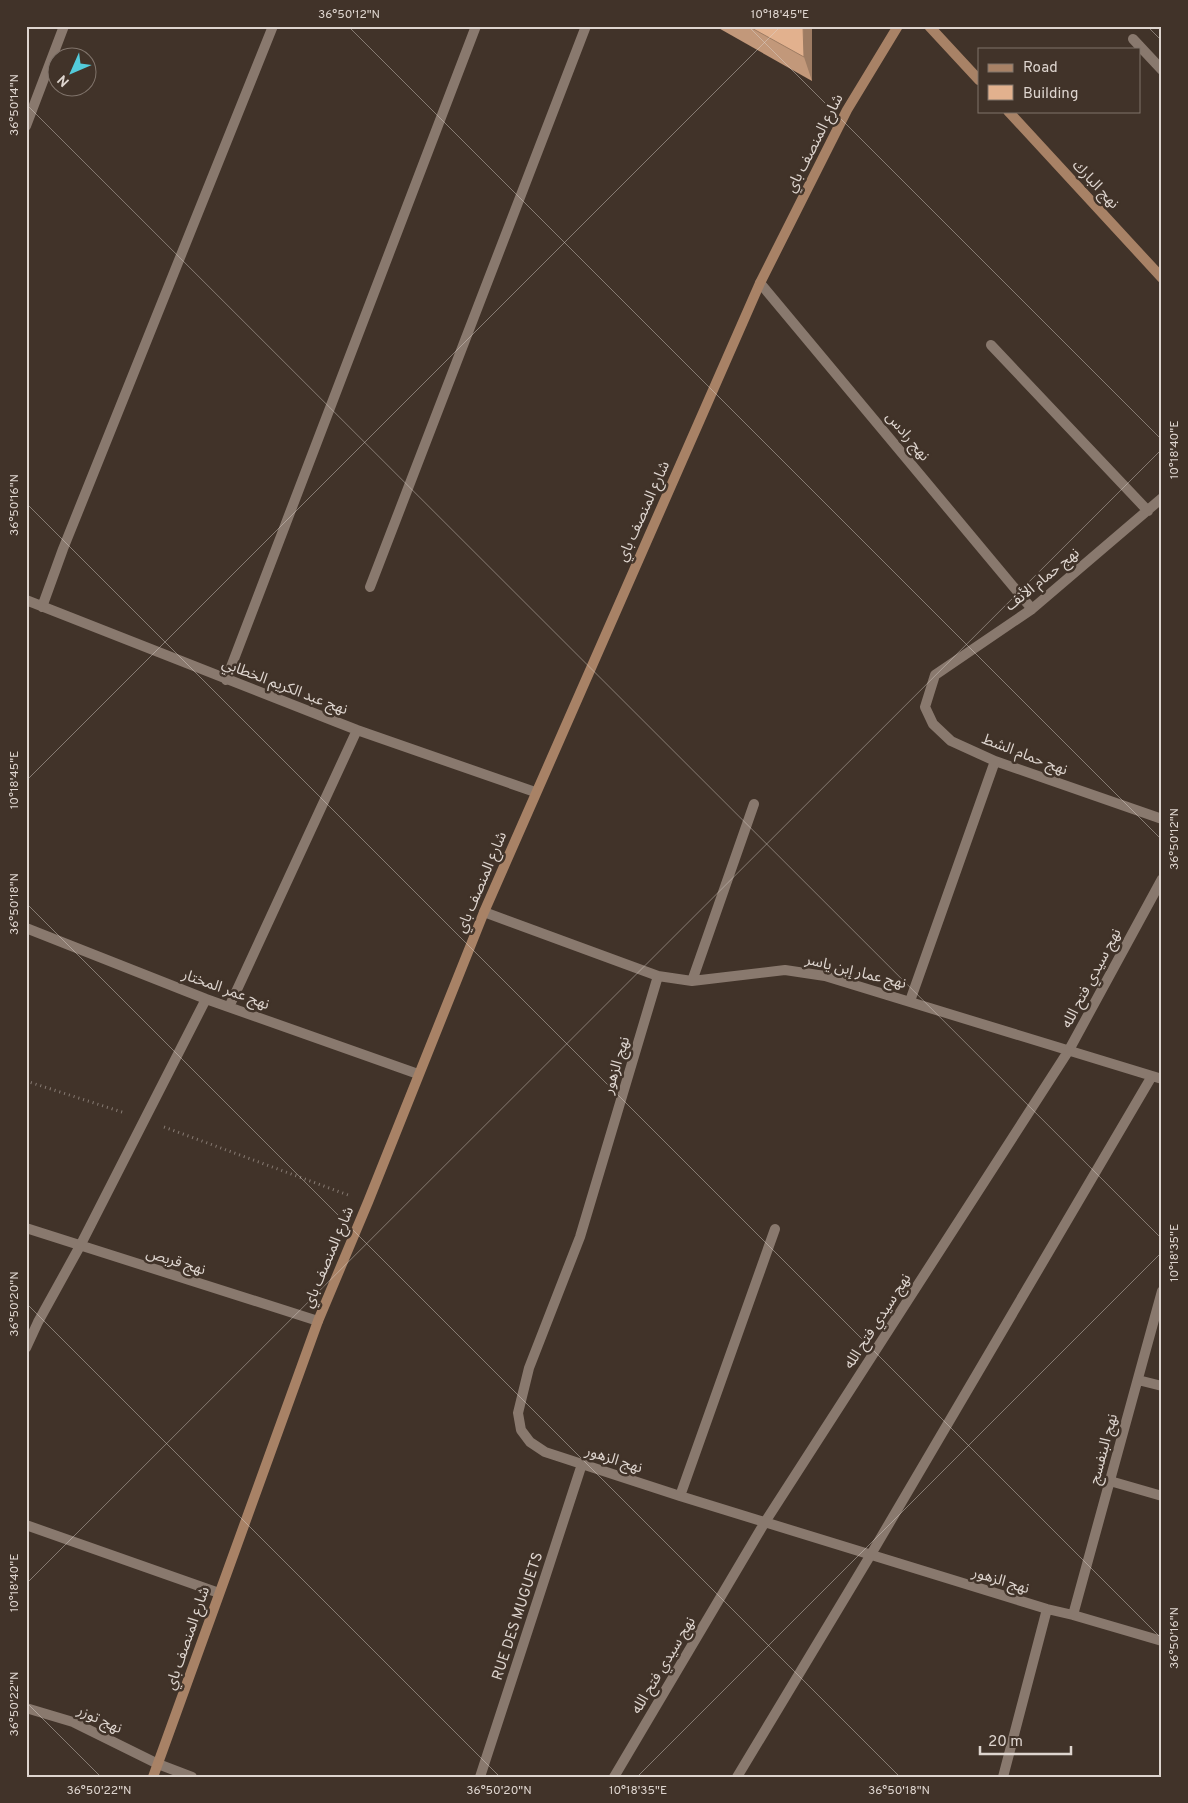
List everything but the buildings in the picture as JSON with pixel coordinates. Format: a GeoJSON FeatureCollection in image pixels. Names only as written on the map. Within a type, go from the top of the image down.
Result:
{"type":"FeatureCollection","features":[{"type":"Feature","properties":{"kind":"street"},"geometry":{"type":"LineString","coordinates":[[26,126],[64,26]]}},
{"type":"Feature","properties":{"kind":"street"},"geometry":{"type":"LineString","coordinates":[[42,607],[63,549],[274,26]]}},
{"type":"Feature","properties":{"kind":"street"},"geometry":{"type":"LineString","coordinates":[[226,680],[476,26]]}},
{"type":"Feature","properties":{"kind":"street"},"geometry":{"type":"LineString","coordinates":[[370,587],[586,26]]}},
{"type":"Feature","properties":{"kind":"street","name":"شارع المنصف باي"},"geometry":{"type":"LineString","coordinates":[[153,1777],[318,1321],[368,1202],[484,912],[535,792],[760,283],[847,110],[898,26]]}},
{"type":"Feature","properties":{"kind":"street"},"geometry":{"type":"LineString","coordinates":[[929,26],[978,79]]}},
{"type":"Feature","properties":{"kind":"street"},"geometry":{"type":"LineString","coordinates":[[1133,39],[1162,70]]}},
{"type":"Feature","properties":{"kind":"street","name":"نهج البارك"},"geometry":{"type":"LineString","coordinates":[[1009,112],[1162,278]]}},
{"type":"Feature","properties":{"kind":"street","name":"نهج رادس"},"geometry":{"type":"LineString","coordinates":[[760,283],[1032,609]]}},
{"type":"Feature","properties":{"kind":"street"},"geometry":{"type":"LineString","coordinates":[[991,345],[1148,511]]}},
{"type":"Feature","properties":{"kind":"street","name":"نهج حمام الأنف"},"geometry":{"type":"LineString","coordinates":[[935,674],[1032,609],[1162,498]]}},
{"type":"Feature","properties":{"kind":"street","name":"نهج عبد الكريم الخطابي"},"geometry":{"type":"LineString","coordinates":[[26,600],[357,730],[535,792]]}},
{"type":"Feature","properties":{"kind":"street","name":"نهج حمام الشط"},"geometry":{"type":"LineString","coordinates":[[935,674],[926,707],[933,724],[951,741],[995,761],[1162,820]]}},
{"type":"Feature","properties":{"kind":"street"},"geometry":{"type":"LineString","coordinates":[[229,1007],[357,730]]}},
{"type":"Feature","properties":{"kind":"street"},"geometry":{"type":"LineString","coordinates":[[910,1001],[995,761]]}},
{"type":"Feature","properties":{"kind":"street"},"geometry":{"type":"LineString","coordinates":[[692,981],[754,804]]}},
{"type":"Feature","properties":{"kind":"street","name":"نهج سيدي فتح الله"},"geometry":{"type":"LineString","coordinates":[[614,1777],[765,1522],[1069,1050],[1162,879]]}},
{"type":"Feature","properties":{"kind":"street","name":"نهج عمار إبن ياسر"},"geometry":{"type":"LineString","coordinates":[[484,912],[658,976],[692,981],[785,970],[825,976],[1157,1078]]}},
{"type":"Feature","properties":{"kind":"street","name":"نهج عمر المختار"},"geometry":{"type":"LineString","coordinates":[[26,928],[206,999],[418,1074]]}},
{"type":"Feature","properties":{"kind":"street","name":"نهج الزهور"},"geometry":{"type":"LineString","coordinates":[[658,976],[580,1237],[529,1368],[518,1413],[521,1430],[530,1442],[545,1452],[870,1556],[1047,1610],[1073,1615],[1162,1641]]}},
{"type":"Feature","properties":{"kind":"street"},"geometry":{"type":"LineString","coordinates":[[26,1348],[206,999]]}},
{"type":"Feature","properties":{"kind":"street"},"geometry":{"type":"LineString","coordinates":[[737,1777],[1157,1078]]}},
{"type":"Feature","properties":{"kind":"street","name":"نهج قربص"},"geometry":{"type":"LineString","coordinates":[[26,1228],[318,1321]]}},
{"type":"Feature","properties":{"kind":"street"},"geometry":{"type":"LineString","coordinates":[[680,1496],[775,1229]]}},
{"type":"Feature","properties":{"kind":"street","name":"نهج البنفسج"},"geometry":{"type":"LineString","coordinates":[[1073,1615],[1162,1291]]}},
{"type":"Feature","properties":{"kind":"street"},"geometry":{"type":"LineString","coordinates":[[1138,1380],[1162,1386]]}},
{"type":"Feature","properties":{"kind":"street","name":"RUE DES MUGUETS"},"geometry":{"type":"LineString","coordinates":[[480,1777],[582,1464]]}},
{"type":"Feature","properties":{"kind":"street"},"geometry":{"type":"LineString","coordinates":[[1110,1481],[1162,1496]]}},
{"type":"Feature","properties":{"kind":"street"},"geometry":{"type":"LineString","coordinates":[[26,1526],[218,1593]]}},
{"type":"Feature","properties":{"kind":"street"},"geometry":{"type":"LineString","coordinates":[[1003,1777],[1047,1610]]}},
{"type":"Feature","properties":{"kind":"street","name":"نهج توزر"},"geometry":{"type":"LineString","coordinates":[[26,1708],[73,1722],[158,1764],[192,1777]]}},
{"type":"Feature","properties":{"kind":"path"},"geometry":{"type":"LineString","coordinates":[[26,1081],[145,1120],[368,1202]]}}]}
